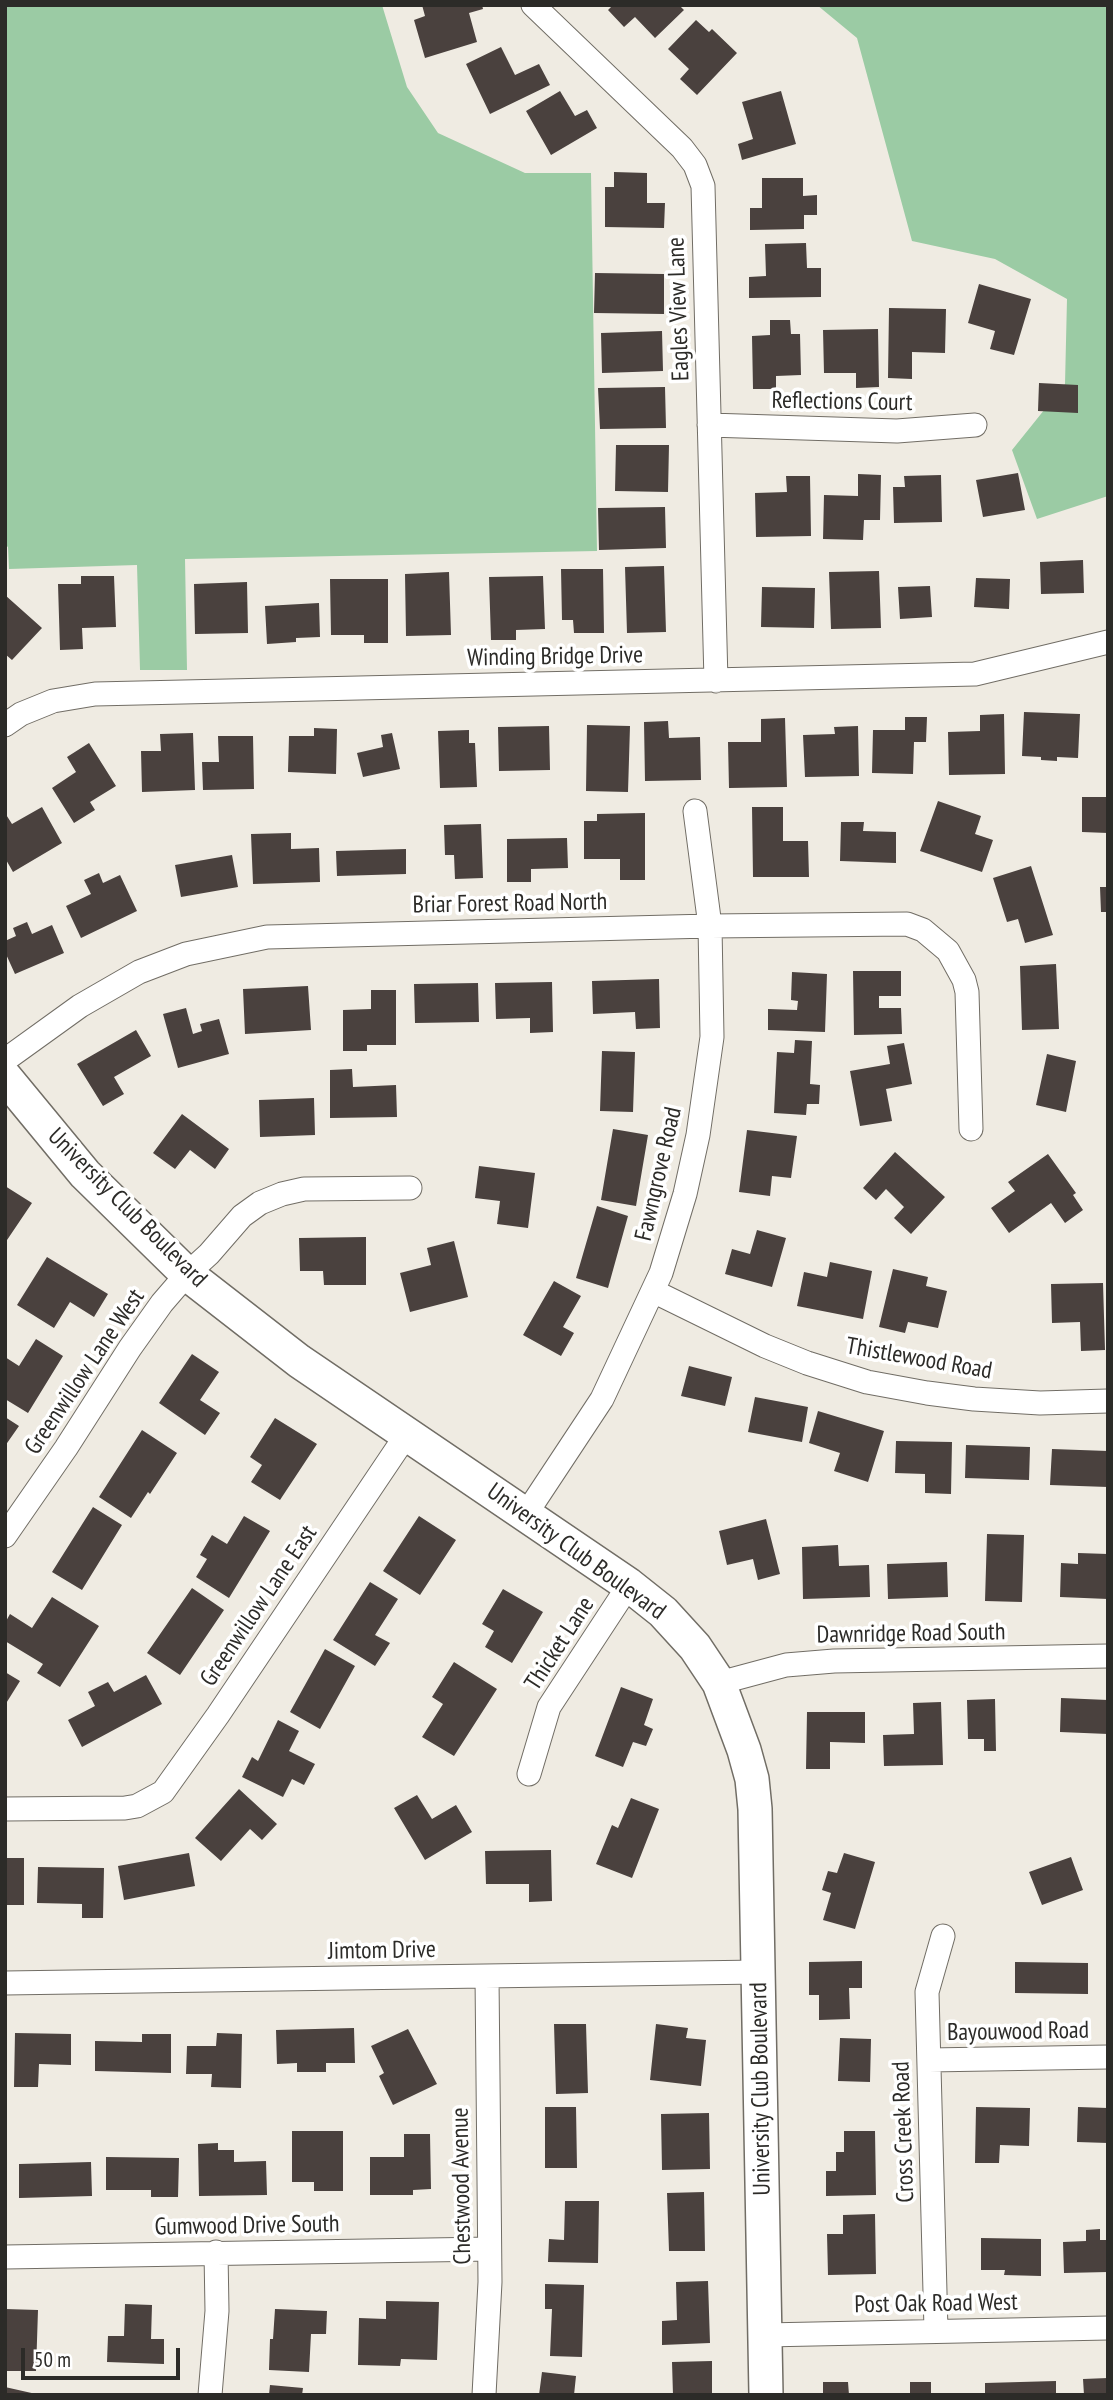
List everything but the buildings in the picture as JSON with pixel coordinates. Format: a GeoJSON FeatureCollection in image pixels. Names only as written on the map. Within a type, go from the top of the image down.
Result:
{"type":"FeatureCollection","features":[{"type":"Feature","properties":{"kind":"street","name":"Eagles View Lane"},"geometry":{"type":"LineString","coordinates":[[533,5],[682,148],[695,165],[703,186],[716,681]]}},
{"type":"Feature","properties":{"kind":"street","name":"Reflections Court"},"geometry":{"type":"LineString","coordinates":[[709,425],[897,431],[975,425]]}},
{"type":"Feature","properties":{"kind":"street","name":"Winding Bridge Drive"},"geometry":{"type":"LineString","coordinates":[[5,725],[21,714],[53,701],[94,694],[975,674],[1108,642]]}},
{"type":"Feature","properties":{"kind":"street","name":"Fawngrove Road"},"geometry":{"type":"LineString","coordinates":[[526,1514],[603,1399],[653,1291],[685,1194],[698,1135],[712,1037],[710,926],[695,811]]}},
{"type":"Feature","properties":{"kind":"street","name":"Briar Forest Road North"},"geometry":{"type":"LineString","coordinates":[[5,1060],[80,1006],[139,972],[186,954],[267,937],[907,924],[923,930],[948,951],[964,979],[967,992],[971,1129]]}},
{"type":"Feature","properties":{"kind":"street","name":"University Club Boulevard"},"geometry":{"type":"LineString","coordinates":[[5,1077],[85,1174],[187,1274],[299,1361],[629,1585],[663,1612],[695,1647],[719,1683],[744,1750],[752,1779],[755,1810],[766,2395]]}},
{"type":"Feature","properties":{"kind":"street","name":"Greenwillow Lane West"},"geometry":{"type":"LineString","coordinates":[[5,1536],[162,1303],[242,1216],[260,1203],[304,1189],[410,1188]]}},
{"type":"Feature","properties":{"kind":"street","name":"Thistlewood Road"},"geometry":{"type":"LineString","coordinates":[[653,1291],[765,1346],[867,1382],[974,1399],[1040,1403],[1108,1401]]}},
{"type":"Feature","properties":{"kind":"street","name":"Greenwillow Lane East"},"geometry":{"type":"LineString","coordinates":[[5,1808],[125,1808],[148,1801],[163,1792],[218,1715],[407,1433]]}},
{"type":"Feature","properties":{"kind":"street","name":"Thicket Lane"},"geometry":{"type":"LineString","coordinates":[[529,1774],[549,1707],[629,1585]]}},
{"type":"Feature","properties":{"kind":"street","name":"Dawnridge Road South"},"geometry":{"type":"LineString","coordinates":[[719,1683],[786,1665],[834,1661],[1108,1656]]}},
{"type":"Feature","properties":{"kind":"street","name":"Cross Creek Road"},"geometry":{"type":"LineString","coordinates":[[936,2330],[928,1992],[943,1936]]}},
{"type":"Feature","properties":{"kind":"street","name":"Jimtom Drive"},"geometry":{"type":"LineString","coordinates":[[5,1983],[759,1972]]}},
{"type":"Feature","properties":{"kind":"street","name":"Chestwood Avenue"},"geometry":{"type":"LineString","coordinates":[[484,2395],[490,2283],[487,1976]]}},
{"type":"Feature","properties":{"kind":"street","name":"Bayouwood Road"},"geometry":{"type":"LineString","coordinates":[[929,2060],[1108,2057]]}},
{"type":"Feature","properties":{"kind":"street","name":"Gumwood Drive South"},"geometry":{"type":"LineString","coordinates":[[5,2257],[489,2249]]}},
{"type":"Feature","properties":{"kind":"street"},"geometry":{"type":"LineString","coordinates":[[210,2395],[217,2311],[216,2252]]}},
{"type":"Feature","properties":{"kind":"street","name":"Post Oak Road West"},"geometry":{"type":"LineString","coordinates":[[765,2335],[1108,2328]]}},
{"type":"Feature","properties":{"kind":"green space"},"geometry":{"type":"Polygon","coordinates":[[[5,5],[382,5],[407,87],[438,133],[525,173],[591,173],[597,551],[185,559],[187,670],[140,670],[137,565],[9,569],[8,547],[5,545],[5,5]]]}},
{"type":"Feature","properties":{"kind":"green space"},"geometry":{"type":"Polygon","coordinates":[[[817,5],[1108,5],[1108,496],[1037,519],[1012,450],[1065,384],[1067,299],[995,259],[912,241],[857,38],[817,5]]]}}]}
